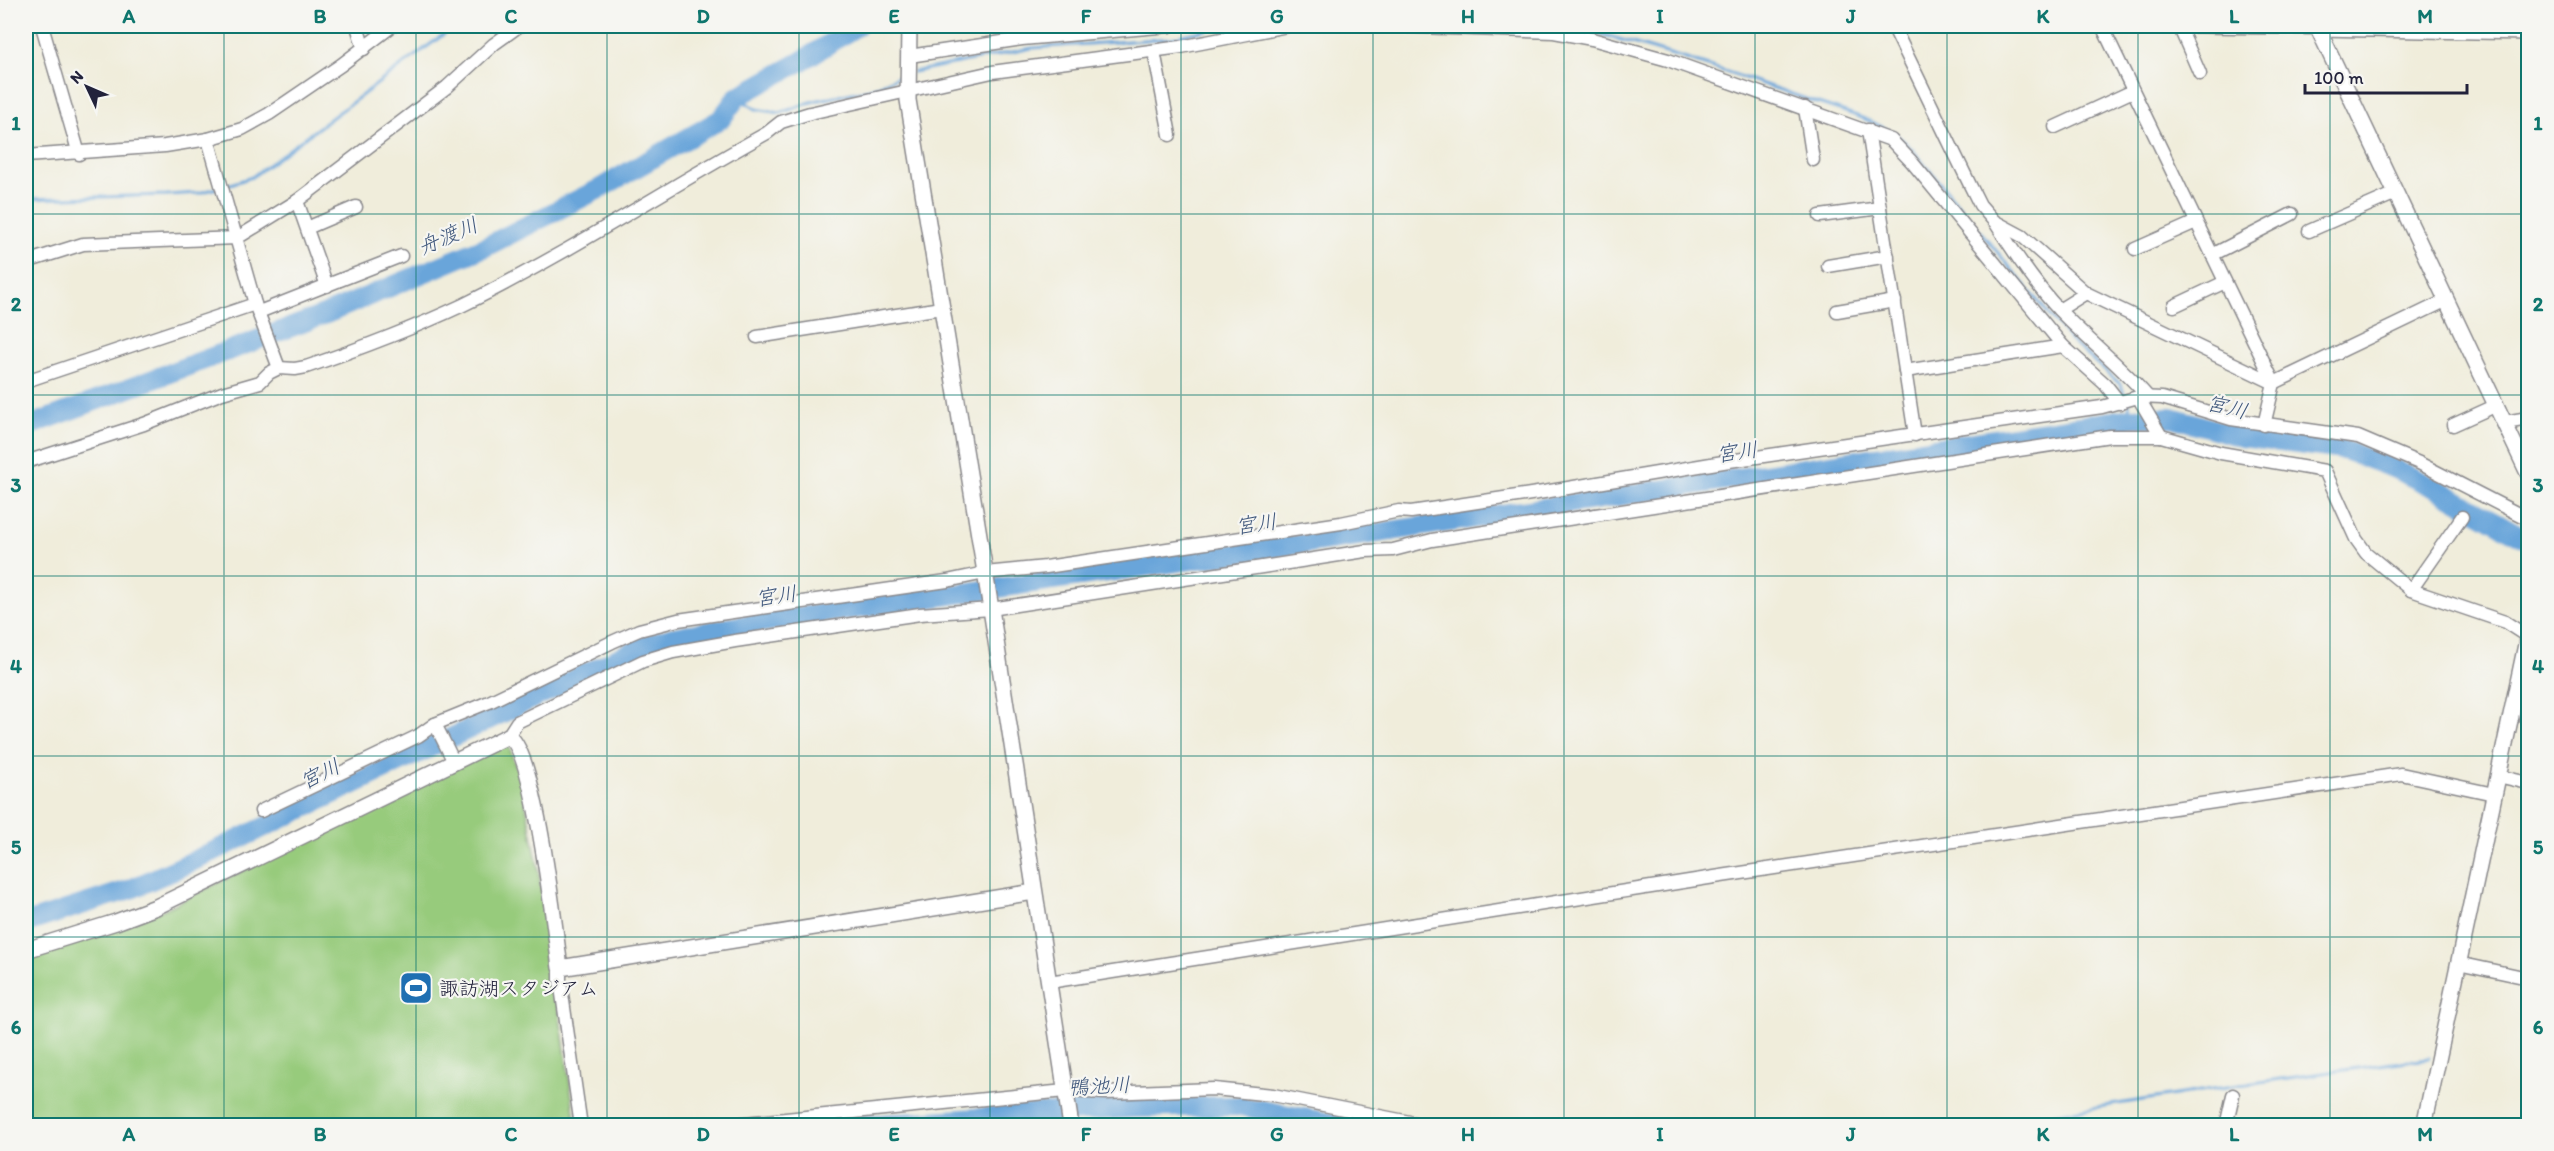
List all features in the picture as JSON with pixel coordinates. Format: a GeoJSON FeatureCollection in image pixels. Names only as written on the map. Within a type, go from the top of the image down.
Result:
{"type":"FeatureCollection","features":[{"type":"Feature","properties":{"kind":"street"},"geometry":{"type":"LineString","coordinates":[[42,26],[79,154]]}},
{"type":"Feature","properties":{"kind":"street"},"geometry":{"type":"LineString","coordinates":[[357,26],[364,49]]}},
{"type":"Feature","properties":{"kind":"street"},"geometry":{"type":"LineString","coordinates":[[26,156],[132,150],[208,139],[242,129],[364,49],[392,26]]}},
{"type":"Feature","properties":{"kind":"street"},"geometry":{"type":"LineString","coordinates":[[26,262],[83,244],[237,238],[297,201],[447,87],[494,44],[519,26]]}},
{"type":"Feature","properties":{"kind":"street"},"geometry":{"type":"LineString","coordinates":[[909,26],[907,89],[1071,1125]]}},
{"type":"Feature","properties":{"kind":"street"},"geometry":{"type":"LineString","coordinates":[[909,56],[1022,39],[1170,26]]}},
{"type":"Feature","properties":{"kind":"street"},"geometry":{"type":"LineString","coordinates":[[278,365],[296,369],[306,367],[375,343],[463,304],[554,256],[767,133],[781,122],[907,89],[1034,64],[1154,51],[1287,26]]}},
{"type":"Feature","properties":{"kind":"street"},"geometry":{"type":"LineString","coordinates":[[1393,26],[1554,32],[1592,39],[1668,60],[1891,140],[1911,161],[2063,346],[2105,384],[2120,403]]}},
{"type":"Feature","properties":{"kind":"street"},"geometry":{"type":"LineString","coordinates":[[1893,26],[1980,205],[1994,221],[2022,265],[2059,310],[2130,376],[2159,433]]}},
{"type":"Feature","properties":{"kind":"street"},"geometry":{"type":"LineString","coordinates":[[2102,26],[2274,383],[2264,425]]}},
{"type":"Feature","properties":{"kind":"street"},"geometry":{"type":"LineString","coordinates":[[2166,26],[2529,32]]}},
{"type":"Feature","properties":{"kind":"street"},"geometry":{"type":"LineString","coordinates":[[2179,26],[2200,74]]}},
{"type":"Feature","properties":{"kind":"street"},"geometry":{"type":"LineString","coordinates":[[2318,27],[2529,473]]}},
{"type":"Feature","properties":{"kind":"street"},"geometry":{"type":"LineString","coordinates":[[1154,51],[1170,135]]}},
{"type":"Feature","properties":{"kind":"street"},"geometry":{"type":"LineString","coordinates":[[2055,127],[2133,91]]}},
{"type":"Feature","properties":{"kind":"street"},"geometry":{"type":"LineString","coordinates":[[1806,108],[1813,160]]}},
{"type":"Feature","properties":{"kind":"street"},"geometry":{"type":"LineString","coordinates":[[1868,130],[1914,435]]}},
{"type":"Feature","properties":{"kind":"street"},"geometry":{"type":"LineString","coordinates":[[208,139],[259,311],[278,365]]}},
{"type":"Feature","properties":{"kind":"street"},"geometry":{"type":"LineString","coordinates":[[2310,231],[2396,193]]}},
{"type":"Feature","properties":{"kind":"street"},"geometry":{"type":"LineString","coordinates":[[297,201],[327,286]]}},
{"type":"Feature","properties":{"kind":"street"},"geometry":{"type":"LineString","coordinates":[[306,228],[356,207]]}},
{"type":"Feature","properties":{"kind":"street"},"geometry":{"type":"LineString","coordinates":[[1820,216],[1880,208]]}},
{"type":"Feature","properties":{"kind":"street"},"geometry":{"type":"LineString","coordinates":[[2212,255],[2292,214]]}},
{"type":"Feature","properties":{"kind":"street"},"geometry":{"type":"LineString","coordinates":[[1994,221],[2022,236],[2086,293],[2274,383]]}},
{"type":"Feature","properties":{"kind":"street"},"geometry":{"type":"LineString","coordinates":[[2135,249],[2196,222]]}},
{"type":"Feature","properties":{"kind":"street"},"geometry":{"type":"LineString","coordinates":[[26,381],[259,311],[401,256]]}},
{"type":"Feature","properties":{"kind":"street"},"geometry":{"type":"LineString","coordinates":[[1828,266],[1888,256]]}},
{"type":"Feature","properties":{"kind":"street"},"geometry":{"type":"LineString","coordinates":[[2174,306],[2226,282]]}},
{"type":"Feature","properties":{"kind":"street"},"geometry":{"type":"LineString","coordinates":[[2059,310],[2086,293]]}},
{"type":"Feature","properties":{"kind":"street"},"geometry":{"type":"LineString","coordinates":[[2274,383],[2447,300]]}},
{"type":"Feature","properties":{"kind":"street"},"geometry":{"type":"LineString","coordinates":[[1838,311],[1894,301]]}},
{"type":"Feature","properties":{"kind":"street"},"geometry":{"type":"LineString","coordinates":[[757,337],[941,308]]}},
{"type":"Feature","properties":{"kind":"street"},"geometry":{"type":"LineString","coordinates":[[1905,371],[2063,346]]}},
{"type":"Feature","properties":{"kind":"street"},"geometry":{"type":"LineString","coordinates":[[26,462],[144,424],[222,393],[260,382],[278,365]]}},
{"type":"Feature","properties":{"kind":"street"},"geometry":{"type":"LineString","coordinates":[[261,811],[639,630],[689,618],[1177,548],[1729,460],[1914,435],[2142,399],[2162,398],[2195,409],[2264,425],[2358,437],[2420,463],[2529,519]]}},
{"type":"Feature","properties":{"kind":"street"},"geometry":{"type":"LineString","coordinates":[[2453,425],[2497,405]]}},
{"type":"Feature","properties":{"kind":"street"},"geometry":{"type":"LineString","coordinates":[[2505,422],[2529,418]]}},
{"type":"Feature","properties":{"kind":"street"},"geometry":{"type":"LineString","coordinates":[[26,950],[156,907],[451,758],[507,736],[517,722],[644,661],[673,652],[920,614],[1365,551],[1393,550],[1432,540],[2110,436],[2159,433],[2221,453],[2325,471],[2356,539],[2366,554],[2410,590],[2505,622],[2529,635],[2424,1125]]}},
{"type":"Feature","properties":{"kind":"street"},"geometry":{"type":"LineString","coordinates":[[2410,590],[2462,517]]}},
{"type":"Feature","properties":{"kind":"street"},"geometry":{"type":"LineString","coordinates":[[436,726],[451,758]]}},
{"type":"Feature","properties":{"kind":"street"},"geometry":{"type":"LineString","coordinates":[[507,736],[516,743],[532,790],[581,1125]]}},
{"type":"Feature","properties":{"kind":"street"},"geometry":{"type":"LineString","coordinates":[[1050,982],[1710,878],[2401,774],[2494,794]]}},
{"type":"Feature","properties":{"kind":"street"},"geometry":{"type":"LineString","coordinates":[[2498,776],[2529,783]]}},
{"type":"Feature","properties":{"kind":"street"},"geometry":{"type":"LineString","coordinates":[[560,969],[1034,892]]}},
{"type":"Feature","properties":{"kind":"street"},"geometry":{"type":"LineString","coordinates":[[2458,963],[2529,978]]}},
{"type":"Feature","properties":{"kind":"street"},"geometry":{"type":"LineString","coordinates":[[715,1125],[1066,1093],[1214,1089],[1273,1095],[1430,1125]]}},
{"type":"Feature","properties":{"kind":"street"},"geometry":{"type":"LineString","coordinates":[[2226,1125],[2233,1095]]}},
{"type":"Feature","properties":{"kind":"green space"},"geometry":{"type":"Polygon","coordinates":[[[504,744],[509,747],[522,785],[537,861],[576,1125],[26,1126],[26,956],[102,935],[167,908],[504,744]]]}},
{"type":"Feature","properties":{"kind":"waterway"},"geometry":{"type":"LineString","coordinates":[[224,186],[252,177],[455,26]]}},
{"type":"Feature","properties":{"kind":"waterway","name":"舟渡川"},"geometry":{"type":"LineString","coordinates":[[26,427],[326,314],[485,247],[599,189],[721,119],[737,97],[800,62],[857,26]]}},
{"type":"Feature","properties":{"kind":"waterway"},"geometry":{"type":"LineString","coordinates":[[913,72],[1032,48],[1172,38],[1222,26]]}},
{"type":"Feature","properties":{"kind":"waterway"},"geometry":{"type":"LineString","coordinates":[[1570,26],[1743,77],[1860,117],[1894,134],[1919,157],[2070,340],[2120,384],[2126,396]]}},
{"type":"Feature","properties":{"kind":"waterway"},"geometry":{"type":"LineString","coordinates":[[737,97],[756,109],[780,113],[814,101],[871,89],[904,74]]}},
{"type":"Feature","properties":{"kind":"waterway"},"geometry":{"type":"LineString","coordinates":[[26,199],[167,195],[199,193],[217,188]]}},
{"type":"Feature","properties":{"kind":"waterway"},"geometry":{"type":"LineString","coordinates":[[2128,402],[2132,418]]}},
{"type":"Feature","properties":{"kind":"waterway","name":"宮川"},"geometry":{"type":"LineString","coordinates":[[26,923],[131,889],[187,864],[645,645],[673,637],[744,625],[1384,532],[2132,418],[2172,417],[2241,437],[2344,450],[2395,469],[2443,492],[2528,540]]}},
{"type":"Feature","properties":{"kind":"waterway"},"geometry":{"type":"LineString","coordinates":[[1976,1126],[2428,1058]]}},
{"type":"Feature","properties":{"kind":"waterway","name":"鴨池川"},"geometry":{"type":"LineString","coordinates":[[852,1126],[1131,1108],[1240,1106],[1347,1126]]}},
{"type":"Feature","properties":{"kind":"place","name":"諏訪湖スタジアム"},"geometry":{"type":"Point","coordinates":[416,988]}}]}
